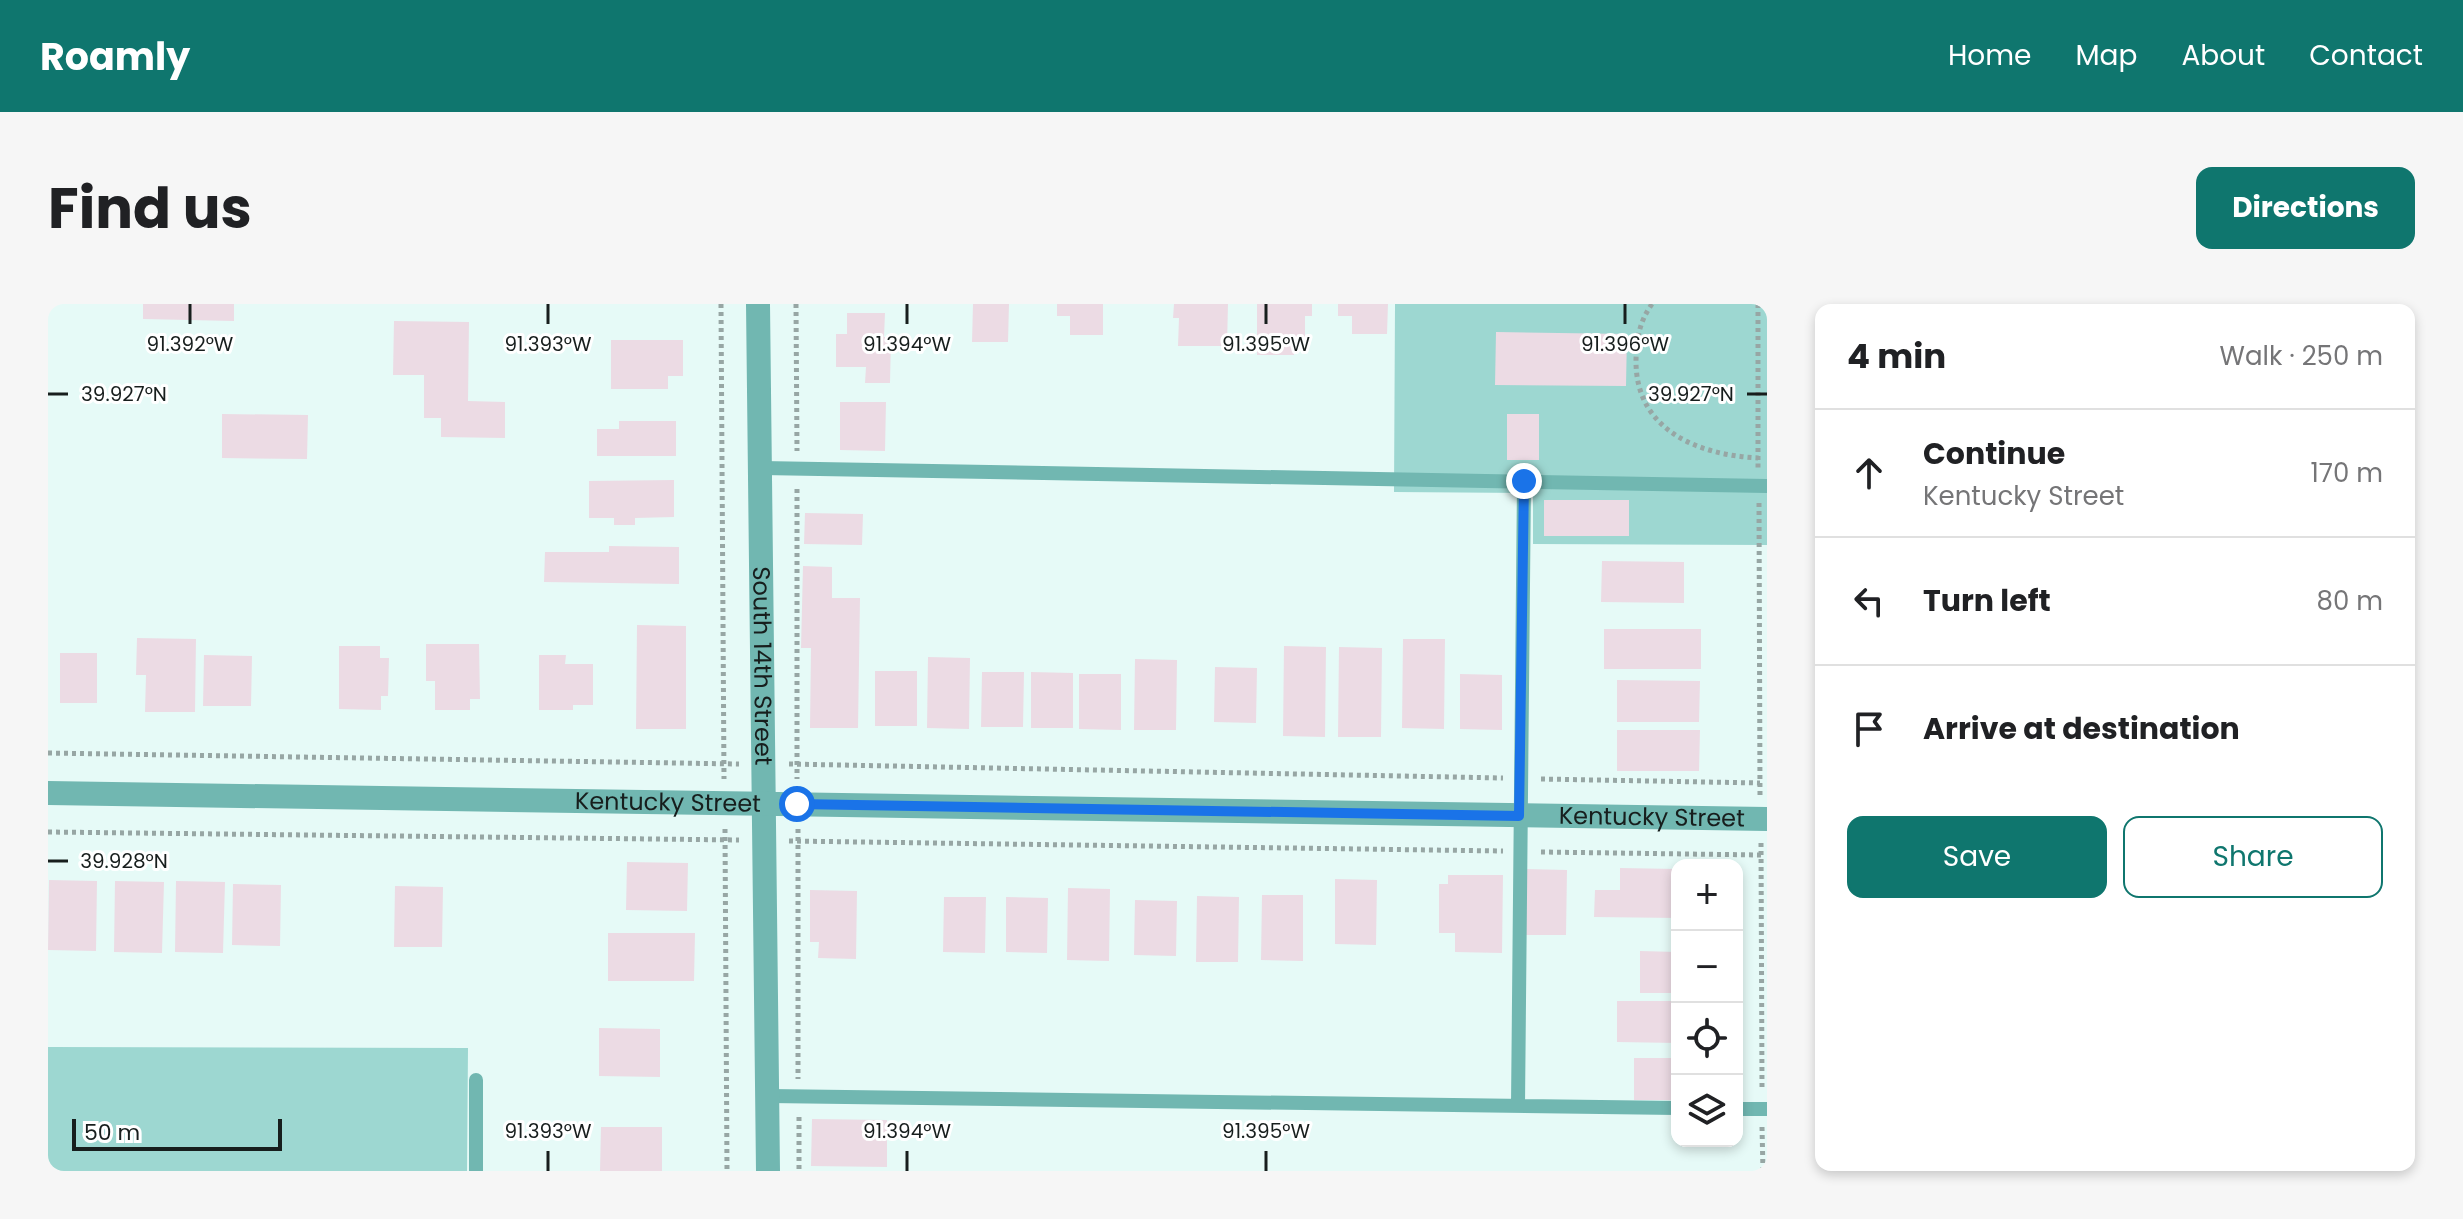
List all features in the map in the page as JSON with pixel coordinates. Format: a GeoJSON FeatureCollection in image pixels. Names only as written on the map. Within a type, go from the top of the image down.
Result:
{"type":"FeatureCollection","features":[{"type":"Feature","properties":{"kind":"street","name":"South 14th Street"},"geometry":{"type":"LineString","coordinates":[[758,304],[768,1171]]}},
{"type":"Feature","properties":{"kind":"street","name":"Kentucky Street"},"geometry":{"type":"LineString","coordinates":[[48,793],[1767,819]]}},
{"type":"Feature","properties":{"kind":"lane"},"geometry":{"type":"LineString","coordinates":[[760,468],[1763,486]]}},
{"type":"Feature","properties":{"kind":"lane"},"geometry":{"type":"LineString","coordinates":[[1518,1106],[1524,481]]}},
{"type":"Feature","properties":{"kind":"lane"},"geometry":{"type":"LineString","coordinates":[[476,1080],[476,1171]]}},
{"type":"Feature","properties":{"kind":"lane"},"geometry":{"type":"LineString","coordinates":[[769,1096],[1671,1108]]}},
{"type":"Feature","properties":{"kind":"lane"},"geometry":{"type":"LineString","coordinates":[[1743,1109],[1767,1109]]}},
{"type":"Feature","properties":{"kind":"path"},"geometry":{"type":"LineString","coordinates":[[721,304],[727,1171]]}},
{"type":"Feature","properties":{"kind":"path"},"geometry":{"type":"LineString","coordinates":[[796,304],[799,1171]]}},
{"type":"Feature","properties":{"kind":"path"},"geometry":{"type":"LineString","coordinates":[[1652,304],[1638,330],[1636,347],[1638,384],[1645,402],[1672,433],[1692,446],[1714,453],[1758,458]]}},
{"type":"Feature","properties":{"kind":"path"},"geometry":{"type":"LineString","coordinates":[[1758,304],[1758,458],[1763,486]]}},
{"type":"Feature","properties":{"kind":"path"},"geometry":{"type":"LineString","coordinates":[[48,753],[1760,783]]}},
{"type":"Feature","properties":{"kind":"path"},"geometry":{"type":"LineString","coordinates":[[48,832],[1761,855]]}},
{"type":"Feature","properties":{"kind":"shaded area"},"geometry":{"type":"Polygon","coordinates":[[[1395,304],[1767,304],[1767,545],[1533,544],[1533,493],[1394,492],[1395,304]]]}},
{"type":"Feature","properties":{"kind":"shaded area"},"geometry":{"type":"Polygon","coordinates":[[[48,1047],[468,1048],[467,1171],[48,1171],[48,1047]]]}},
{"type":"Feature","properties":{"kind":"building"},"geometry":{"type":"Polygon","coordinates":[[[143,304],[234,304],[234,321],[143,319],[143,304]]]}},
{"type":"Feature","properties":{"kind":"building"},"geometry":{"type":"Polygon","coordinates":[[[973,304],[1009,304],[1008,342],[972,342],[973,304]]]}},
{"type":"Feature","properties":{"kind":"building"},"geometry":{"type":"Polygon","coordinates":[[[1057,304],[1103,304],[1103,335],[1070,335],[1070,316],[1057,316],[1057,304]]]}},
{"type":"Feature","properties":{"kind":"building"},"geometry":{"type":"Polygon","coordinates":[[[1174,304],[1228,304],[1227,346],[1178,346],[1179,318],[1173,318],[1174,304]]]}},
{"type":"Feature","properties":{"kind":"building"},"geometry":{"type":"Polygon","coordinates":[[[1257,304],[1312,304],[1312,316],[1305,316],[1305,337],[1294,337],[1294,355],[1257,355],[1257,304]]]}},
{"type":"Feature","properties":{"kind":"building"},"geometry":{"type":"Polygon","coordinates":[[[1338,304],[1388,304],[1387,334],[1352,334],[1352,316],[1338,316],[1338,304]]]}},
{"type":"Feature","properties":{"kind":"building"},"geometry":{"type":"Polygon","coordinates":[[[847,313],[885,313],[884,337],[891,337],[890,383],[865,383],[866,367],[836,367],[836,334],[847,334],[847,313]]]}},
{"type":"Feature","properties":{"kind":"building"},"geometry":{"type":"Polygon","coordinates":[[[394,321],[469,322],[468,401],[505,402],[505,438],[441,437],[441,418],[424,418],[424,375],[393,375],[394,321]]]}},
{"type":"Feature","properties":{"kind":"building"},"geometry":{"type":"Polygon","coordinates":[[[1496,332],[1627,334],[1626,386],[1495,385],[1496,332]]]}},
{"type":"Feature","properties":{"kind":"building"},"geometry":{"type":"Polygon","coordinates":[[[611,340],[683,340],[683,376],[668,376],[668,389],[611,389],[611,340]]]}},
{"type":"Feature","properties":{"kind":"building"},"geometry":{"type":"Polygon","coordinates":[[[840,402],[886,402],[885,451],[840,450],[840,402]]]}},
{"type":"Feature","properties":{"kind":"building"},"geometry":{"type":"Polygon","coordinates":[[[222,414],[308,415],[307,459],[222,458],[222,414]]]}},
{"type":"Feature","properties":{"kind":"building"},"geometry":{"type":"Polygon","coordinates":[[[1507,414],[1539,414],[1539,460],[1507,460],[1507,414]]]}},
{"type":"Feature","properties":{"kind":"building"},"geometry":{"type":"Polygon","coordinates":[[[619,421],[676,421],[676,456],[597,456],[597,429],[619,429],[619,421]]]}},
{"type":"Feature","properties":{"kind":"building"},"geometry":{"type":"Polygon","coordinates":[[[674,480],[674,517],[635,518],[635,525],[614,525],[614,518],[589,518],[589,481],[674,480]]]}},
{"type":"Feature","properties":{"kind":"building"},"geometry":{"type":"Polygon","coordinates":[[[1544,500],[1629,500],[1629,536],[1544,536],[1544,500]]]}},
{"type":"Feature","properties":{"kind":"building"},"geometry":{"type":"Polygon","coordinates":[[[805,513],[863,514],[862,545],[804,544],[805,513]]]}},
{"type":"Feature","properties":{"kind":"building"},"geometry":{"type":"Polygon","coordinates":[[[609,546],[679,547],[679,584],[544,582],[545,552],[609,552],[609,546]]]}},
{"type":"Feature","properties":{"kind":"building"},"geometry":{"type":"Polygon","coordinates":[[[1602,561],[1684,562],[1684,603],[1601,602],[1602,561]]]}},
{"type":"Feature","properties":{"kind":"building"},"geometry":{"type":"Polygon","coordinates":[[[803,566],[832,567],[832,598],[860,598],[858,728],[810,728],[811,648],[801,648],[803,566]]]}},
{"type":"Feature","properties":{"kind":"building"},"geometry":{"type":"Polygon","coordinates":[[[637,625],[686,626],[686,729],[636,729],[637,625]]]}},
{"type":"Feature","properties":{"kind":"building"},"geometry":{"type":"Polygon","coordinates":[[[1604,629],[1701,629],[1701,669],[1604,669],[1604,629]]]}},
{"type":"Feature","properties":{"kind":"building"},"geometry":{"type":"Polygon","coordinates":[[[137,638],[196,639],[195,712],[145,712],[146,675],[136,675],[137,638]]]}},
{"type":"Feature","properties":{"kind":"building"},"geometry":{"type":"Polygon","coordinates":[[[1403,639],[1445,639],[1444,729],[1402,728],[1403,639]]]}},
{"type":"Feature","properties":{"kind":"building"},"geometry":{"type":"Polygon","coordinates":[[[426,644],[479,644],[480,699],[470,699],[470,710],[435,710],[435,681],[426,681],[426,644]]]}},
{"type":"Feature","properties":{"kind":"building"},"geometry":{"type":"Polygon","coordinates":[[[339,646],[380,646],[380,658],[389,658],[388,696],[381,696],[381,710],[339,709],[339,646]]]}},
{"type":"Feature","properties":{"kind":"building"},"geometry":{"type":"Polygon","coordinates":[[[1284,646],[1326,647],[1325,737],[1283,736],[1284,646]]]}},
{"type":"Feature","properties":{"kind":"building"},"geometry":{"type":"Polygon","coordinates":[[[1339,647],[1382,648],[1381,737],[1338,737],[1339,647]]]}},
{"type":"Feature","properties":{"kind":"building"},"geometry":{"type":"Polygon","coordinates":[[[60,653],[97,653],[97,703],[60,703],[60,653]]]}},
{"type":"Feature","properties":{"kind":"building"},"geometry":{"type":"Polygon","coordinates":[[[204,655],[252,656],[251,706],[203,706],[204,655]]]}},
{"type":"Feature","properties":{"kind":"building"},"geometry":{"type":"Polygon","coordinates":[[[539,655],[566,655],[565,664],[593,664],[593,705],[573,705],[573,710],[539,710],[539,655]]]}},
{"type":"Feature","properties":{"kind":"building"},"geometry":{"type":"Polygon","coordinates":[[[928,657],[970,658],[969,729],[927,728],[928,657]]]}},
{"type":"Feature","properties":{"kind":"building"},"geometry":{"type":"Polygon","coordinates":[[[1135,659],[1177,660],[1176,730],[1134,730],[1135,659]]]}},
{"type":"Feature","properties":{"kind":"building"},"geometry":{"type":"Polygon","coordinates":[[[1215,667],[1257,668],[1256,723],[1214,722],[1215,667]]]}},
{"type":"Feature","properties":{"kind":"building"},"geometry":{"type":"Polygon","coordinates":[[[875,671],[917,671],[917,726],[875,726],[875,671]]]}},
{"type":"Feature","properties":{"kind":"building"},"geometry":{"type":"Polygon","coordinates":[[[982,672],[1024,672],[1023,727],[981,727],[982,672]]]}},
{"type":"Feature","properties":{"kind":"building"},"geometry":{"type":"Polygon","coordinates":[[[1031,672],[1073,673],[1073,728],[1031,728],[1031,672]]]}},
{"type":"Feature","properties":{"kind":"building"},"geometry":{"type":"Polygon","coordinates":[[[1079,674],[1121,674],[1121,730],[1079,729],[1079,674]]]}},
{"type":"Feature","properties":{"kind":"building"},"geometry":{"type":"Polygon","coordinates":[[[1460,674],[1502,675],[1502,730],[1460,729],[1460,674]]]}},
{"type":"Feature","properties":{"kind":"building"},"geometry":{"type":"Polygon","coordinates":[[[1617,680],[1700,681],[1699,722],[1617,722],[1617,680]]]}},
{"type":"Feature","properties":{"kind":"building"},"geometry":{"type":"Polygon","coordinates":[[[1617,730],[1700,730],[1699,771],[1617,771],[1617,730]]]}},
{"type":"Feature","properties":{"kind":"building"},"geometry":{"type":"Polygon","coordinates":[[[627,862],[688,863],[687,911],[626,910],[627,862]]]}},
{"type":"Feature","properties":{"kind":"building"},"geometry":{"type":"Polygon","coordinates":[[[1620,868],[1671,869],[1671,918],[1594,917],[1595,890],[1620,890],[1620,868]]]}},
{"type":"Feature","properties":{"kind":"building"},"geometry":{"type":"Polygon","coordinates":[[[1525,869],[1567,870],[1566,935],[1524,935],[1525,869]]]}},
{"type":"Feature","properties":{"kind":"building"},"geometry":{"type":"Polygon","coordinates":[[[1448,875],[1503,875],[1502,953],[1455,952],[1455,933],[1439,933],[1439,884],[1448,884],[1448,875]]]}},
{"type":"Feature","properties":{"kind":"building"},"geometry":{"type":"Polygon","coordinates":[[[1335,879],[1377,880],[1376,945],[1335,944],[1335,879]]]}},
{"type":"Feature","properties":{"kind":"building"},"geometry":{"type":"Polygon","coordinates":[[[49,880],[97,881],[96,951],[48,950],[49,880]]]}},
{"type":"Feature","properties":{"kind":"building"},"geometry":{"type":"Polygon","coordinates":[[[115,881],[164,882],[162,953],[114,952],[115,881]]]}},
{"type":"Feature","properties":{"kind":"building"},"geometry":{"type":"Polygon","coordinates":[[[176,881],[225,882],[223,953],[175,952],[176,881]]]}},
{"type":"Feature","properties":{"kind":"building"},"geometry":{"type":"Polygon","coordinates":[[[233,884],[281,885],[280,946],[232,945],[233,884]]]}},
{"type":"Feature","properties":{"kind":"building"},"geometry":{"type":"Polygon","coordinates":[[[395,886],[443,887],[442,947],[394,947],[395,886]]]}},
{"type":"Feature","properties":{"kind":"building"},"geometry":{"type":"Polygon","coordinates":[[[1068,888],[1110,889],[1109,961],[1067,960],[1068,888]]]}},
{"type":"Feature","properties":{"kind":"building"},"geometry":{"type":"Polygon","coordinates":[[[810,890],[857,891],[856,959],[818,958],[819,942],[810,942],[810,890]]]}},
{"type":"Feature","properties":{"kind":"building"},"geometry":{"type":"Polygon","coordinates":[[[1262,895],[1303,895],[1303,961],[1261,960],[1262,895]]]}},
{"type":"Feature","properties":{"kind":"building"},"geometry":{"type":"Polygon","coordinates":[[[1197,896],[1239,897],[1238,962],[1196,962],[1197,896]]]}},
{"type":"Feature","properties":{"kind":"building"},"geometry":{"type":"Polygon","coordinates":[[[944,897],[986,897],[985,953],[943,952],[944,897]]]}},
{"type":"Feature","properties":{"kind":"building"},"geometry":{"type":"Polygon","coordinates":[[[1006,897],[1048,898],[1047,953],[1006,952],[1006,897]]]}},
{"type":"Feature","properties":{"kind":"building"},"geometry":{"type":"Polygon","coordinates":[[[1135,900],[1177,901],[1176,956],[1134,955],[1135,900]]]}},
{"type":"Feature","properties":{"kind":"building"},"geometry":{"type":"Polygon","coordinates":[[[608,933],[695,933],[694,981],[608,981],[608,933]]]}},
{"type":"Feature","properties":{"kind":"building"},"geometry":{"type":"Polygon","coordinates":[[[1640,951],[1671,952],[1671,993],[1640,993],[1640,951]]]}},
{"type":"Feature","properties":{"kind":"building"},"geometry":{"type":"Polygon","coordinates":[[[1617,1001],[1671,1001],[1671,1043],[1617,1042],[1617,1001]]]}},
{"type":"Feature","properties":{"kind":"building"},"geometry":{"type":"Polygon","coordinates":[[[599,1028],[660,1029],[660,1077],[599,1076],[599,1028]]]}},
{"type":"Feature","properties":{"kind":"building"},"geometry":{"type":"Polygon","coordinates":[[[1634,1058],[1671,1058],[1671,1100],[1634,1100],[1634,1058]]]}},
{"type":"Feature","properties":{"kind":"building"},"geometry":{"type":"Polygon","coordinates":[[[812,1119],[887,1120],[887,1167],[811,1166],[812,1119]]]}},
{"type":"Feature","properties":{"kind":"building"},"geometry":{"type":"Polygon","coordinates":[[[601,1127],[662,1127],[662,1171],[600,1171],[601,1127]]]}},
{"type":"Feature","properties":{"kind":"route"},"geometry":{"type":"LineString","coordinates":[[797,804],[1519,816],[1524,481]]}}]}
